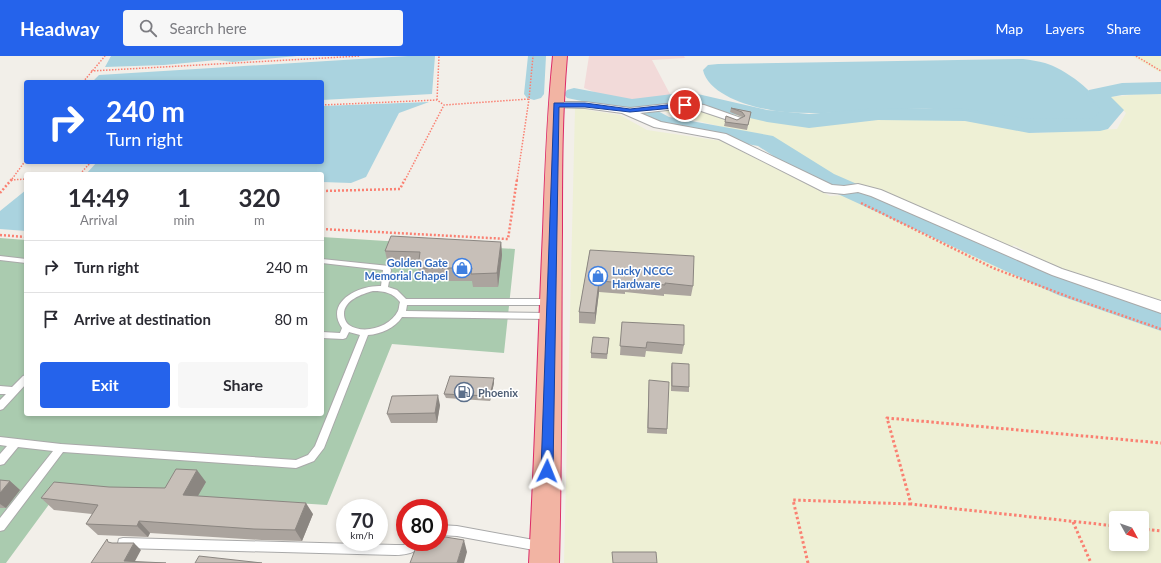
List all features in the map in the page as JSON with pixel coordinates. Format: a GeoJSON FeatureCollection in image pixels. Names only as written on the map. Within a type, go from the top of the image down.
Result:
{"type":"FeatureCollection","features":[{"type":"Feature","properties":{"kind":"highway"},"geometry":{"type":"LineString","coordinates":[[544,555],[549,425],[550,309],[556,105],[560,56]]}},
{"type":"Feature","properties":{"kind":"street"},"geometry":{"type":"LineString","coordinates":[[556,105],[585,105],[627,110],[692,106],[736,120]]}},
{"type":"Feature","properties":{"kind":"street"},"geometry":{"type":"LineString","coordinates":[[627,110],[658,125],[722,136],[829,189],[852,193],[876,193],[1057,272],[1161,307]]}},
{"type":"Feature","properties":{"kind":"lane"},"geometry":{"type":"LineString","coordinates":[[0,258],[24,261]]}},
{"type":"Feature","properties":{"kind":"lane"},"geometry":{"type":"LineString","coordinates":[[324,261],[382,266],[387,270],[384,288]]}},
{"type":"Feature","properties":{"kind":"lane"},"geometry":{"type":"LineString","coordinates":[[373,288],[384,288],[398,293],[404,302],[402,314],[398,319],[387,327],[374,331],[354,331],[346,327],[341,320],[340,312],[344,304],[351,297],[361,291],[373,288]]}},
{"type":"Feature","properties":{"kind":"lane"},"geometry":{"type":"LineString","coordinates":[[404,302],[550,309]]}},
{"type":"Feature","properties":{"kind":"lane"},"geometry":{"type":"LineString","coordinates":[[402,314],[550,309]]}},
{"type":"Feature","properties":{"kind":"lane"},"geometry":{"type":"LineString","coordinates":[[324,335],[343,336],[346,327]]}},
{"type":"Feature","properties":{"kind":"lane"},"geometry":{"type":"LineString","coordinates":[[0,441],[61,448],[296,464],[311,458],[319,448],[365,332]]}},
{"type":"Feature","properties":{"kind":"lane"},"geometry":{"type":"LineString","coordinates":[[0,406],[24,380]]}},
{"type":"Feature","properties":{"kind":"lane"},"geometry":{"type":"LineString","coordinates":[[0,390],[14,391]]}},
{"type":"Feature","properties":{"kind":"lane"},"geometry":{"type":"LineString","coordinates":[[0,461],[16,442]]}},
{"type":"Feature","properties":{"kind":"lane"},"geometry":{"type":"LineString","coordinates":[[0,526],[61,448]]}},
{"type":"Feature","properties":{"kind":"lane"},"geometry":{"type":"LineString","coordinates":[[448,530],[457,531],[544,555]]}},
{"type":"Feature","properties":{"kind":"lane"},"geometry":{"type":"LineString","coordinates":[[120,543],[396,550]]}},
{"type":"Feature","properties":{"kind":"path"},"geometry":{"type":"LineString","coordinates":[[84,80],[105,56]]}},
{"type":"Feature","properties":{"kind":"path"},"geometry":{"type":"LineString","coordinates":[[91,71],[360,56]]}},
{"type":"Feature","properties":{"kind":"path"},"geometry":{"type":"LineString","coordinates":[[437,100],[439,56]]}},
{"type":"Feature","properties":{"kind":"path"},"geometry":{"type":"LineString","coordinates":[[324,229],[508,239],[534,56]]}},
{"type":"Feature","properties":{"kind":"path"},"geometry":{"type":"LineString","coordinates":[[1136,56],[1161,70]]}},
{"type":"Feature","properties":{"kind":"path"},"geometry":{"type":"LineString","coordinates":[[324,105],[437,100],[444,105],[529,99]]}},
{"type":"Feature","properties":{"kind":"path"},"geometry":{"type":"LineString","coordinates":[[324,191],[400,189],[444,105]]}},
{"type":"Feature","properties":{"kind":"path"},"geometry":{"type":"LineString","coordinates":[[0,193],[24,163]]}},
{"type":"Feature","properties":{"kind":"path"},"geometry":{"type":"LineString","coordinates":[[82,172],[90,164]]}},
{"type":"Feature","properties":{"kind":"path"},"geometry":{"type":"LineString","coordinates":[[12,179],[24,179]]}},
{"type":"Feature","properties":{"kind":"path"},"geometry":{"type":"LineString","coordinates":[[852,193],[993,268],[1069,297],[1161,329]]}},
{"type":"Feature","properties":{"kind":"path"},"geometry":{"type":"LineString","coordinates":[[0,235],[24,237]]}},
{"type":"Feature","properties":{"kind":"path"},"geometry":{"type":"LineString","coordinates":[[911,504],[887,418],[1161,443]]}},
{"type":"Feature","properties":{"kind":"path"},"geometry":{"type":"LineString","coordinates":[[808,563],[793,500],[911,504],[1109,525]]}},
{"type":"Feature","properties":{"kind":"path"},"geometry":{"type":"LineString","coordinates":[[1073,522],[1091,563]]}},
{"type":"Feature","properties":{"kind":"path"},"geometry":{"type":"LineString","coordinates":[[1149,529],[1161,530]]}},
{"type":"Feature","properties":{"kind":"shaded area"},"geometry":{"type":"Polygon","coordinates":[[[589,56],[684,56],[685,58],[652,60],[672,98],[635,101],[615,100],[584,88],[589,56]]]}},
{"type":"Feature","properties":{"kind":"green space"},"geometry":{"type":"Polygon","coordinates":[[[1132,56],[1161,56],[1161,73],[1132,56]]]}},
{"type":"Feature","properties":{"kind":"green space"},"geometry":{"type":"Polygon","coordinates":[[[1161,92],[1161,300],[1057,268],[1014,245],[1005,251],[834,178],[767,138],[678,116],[642,104],[688,100],[768,118],[809,123],[881,115],[968,119],[1035,133],[1117,129],[1126,113],[1110,97],[1161,92]]]}},
{"type":"Feature","properties":{"kind":"green space"},"geometry":{"type":"Polygon","coordinates":[[[575,108],[620,115],[647,130],[722,141],[830,196],[849,195],[1070,295],[1161,327],[1161,563],[564,563],[575,108]]]}},
{"type":"Feature","properties":{"kind":"green space"},"geometry":{"type":"Polygon","coordinates":[[[324,237],[515,249],[504,353],[392,344],[327,505],[61,488],[6,563],[0,563],[0,238],[24,240],[24,416],[324,416],[324,237]]]}},
{"type":"Feature","properties":{"kind":"water"},"geometry":{"type":"Polygon","coordinates":[[[111,56],[297,56],[233,62],[217,60],[164,65],[105,67],[111,56]]]}},
{"type":"Feature","properties":{"kind":"water"},"geometry":{"type":"Polygon","coordinates":[[[408,56],[435,56],[432,94],[324,100],[324,80],[94,80],[99,75],[408,56]]]}},
{"type":"Feature","properties":{"kind":"water"},"geometry":{"type":"Polygon","coordinates":[[[1023,59],[1045,63],[1061,70],[1088,89],[1095,97],[1103,112],[1093,119],[1075,122],[1051,122],[934,109],[897,109],[822,113],[775,111],[737,101],[725,95],[707,80],[703,70],[708,65],[718,64],[1023,59]]]}},
{"type":"Feature","properties":{"kind":"water"},"geometry":{"type":"Polygon","coordinates":[[[429,102],[399,113],[366,177],[351,183],[324,182],[324,172],[88,172],[95,164],[324,164],[324,106],[429,102]]]}},
{"type":"Feature","properties":{"kind":"water"},"geometry":{"type":"Polygon","coordinates":[[[24,192],[24,231],[0,229],[0,211],[24,192]]]}},
{"type":"Feature","properties":{"kind":"building"},"geometry":{"type":"Polygon","coordinates":[[[731,108],[751,112],[748,125],[725,122],[726,116],[737,120],[745,116],[742,112],[731,108]]]}},
{"type":"Feature","properties":{"kind":"building"},"geometry":{"type":"Polygon","coordinates":[[[391,236],[501,242],[497,273],[471,274],[472,268],[418,268],[420,252],[385,251],[391,236]]]}},
{"type":"Feature","properties":{"kind":"building"},"geometry":{"type":"Polygon","coordinates":[[[590,250],[694,256],[693,286],[665,283],[665,285],[626,281],[626,283],[599,281],[595,313],[579,312],[590,250]]]}},
{"type":"Feature","properties":{"kind":"building"},"geometry":{"type":"Polygon","coordinates":[[[622,322],[684,325],[684,345],[647,342],[646,348],[620,346],[622,322]]]}},
{"type":"Feature","properties":{"kind":"building"},"geometry":{"type":"Polygon","coordinates":[[[593,337],[609,338],[607,354],[591,353],[593,337]]]}},
{"type":"Feature","properties":{"kind":"building"},"geometry":{"type":"Polygon","coordinates":[[[672,363],[689,364],[689,387],[672,386],[672,363]]]}},
{"type":"Feature","properties":{"kind":"building"},"geometry":{"type":"Polygon","coordinates":[[[450,376],[494,378],[490,396],[444,394],[450,376]]]}},
{"type":"Feature","properties":{"kind":"building"},"geometry":{"type":"Polygon","coordinates":[[[649,380],[669,382],[667,429],[648,428],[649,380]]]}},
{"type":"Feature","properties":{"kind":"building"},"geometry":{"type":"Polygon","coordinates":[[[438,395],[435,413],[387,414],[392,396],[438,395]]]}},
{"type":"Feature","properties":{"kind":"building"},"geometry":{"type":"Polygon","coordinates":[[[176,469],[197,470],[183,495],[306,503],[295,530],[254,529],[139,521],[137,526],[86,524],[98,505],[41,498],[54,482],[109,487],[165,488],[176,469]]]}},
{"type":"Feature","properties":{"kind":"building"},"geometry":{"type":"Polygon","coordinates":[[[0,480],[10,481],[0,493],[0,480]]]}},
{"type":"Feature","properties":{"kind":"building"},"geometry":{"type":"Polygon","coordinates":[[[448,537],[464,540],[457,563],[410,563],[415,551],[448,551],[448,537]]]}},
{"type":"Feature","properties":{"kind":"building"},"geometry":{"type":"Polygon","coordinates":[[[107,539],[108,542],[112,543],[134,543],[124,561],[166,563],[91,563],[107,539]]]}},
{"type":"Feature","properties":{"kind":"building"},"geometry":{"type":"Polygon","coordinates":[[[612,552],[656,552],[657,563],[613,563],[612,552]]]}},
{"type":"Feature","properties":{"kind":"building"},"geometry":{"type":"Polygon","coordinates":[[[199,556],[262,563],[195,563],[199,556]]]}},
{"type":"Feature","properties":{"kind":"waterway"},"geometry":{"type":"LineString","coordinates":[[534,94],[537,56]]}},
{"type":"Feature","properties":{"kind":"waterway"},"geometry":{"type":"LineString","coordinates":[[632,105],[689,98],[767,116],[809,121],[878,114],[965,115],[1029,126],[1100,124],[1113,110],[1096,94],[1122,89],[1161,88]]}},
{"type":"Feature","properties":{"kind":"waterway"},"geometry":{"type":"LineString","coordinates":[[574,94],[632,105]]}},
{"type":"Feature","properties":{"kind":"waterway"},"geometry":{"type":"LineString","coordinates":[[632,105],[663,122],[765,141],[825,179],[1069,288],[1161,320]]}},
{"type":"Feature","properties":{"kind":"place","name":"Golden Gate Memorial Chapel"},"geometry":{"type":"Point","coordinates":[462,268]}},
{"type":"Feature","properties":{"kind":"place","name":"Lucky NCCC Hardware"},"geometry":{"type":"Point","coordinates":[598,276]}},
{"type":"Feature","properties":{"kind":"place","name":"Phoenix"},"geometry":{"type":"Point","coordinates":[464,392]}},
{"type":"Feature","properties":{"kind":"route"},"geometry":{"type":"LineString","coordinates":[[547,471],[556,105],[585,105],[630,111],[685,105]]}}]}
